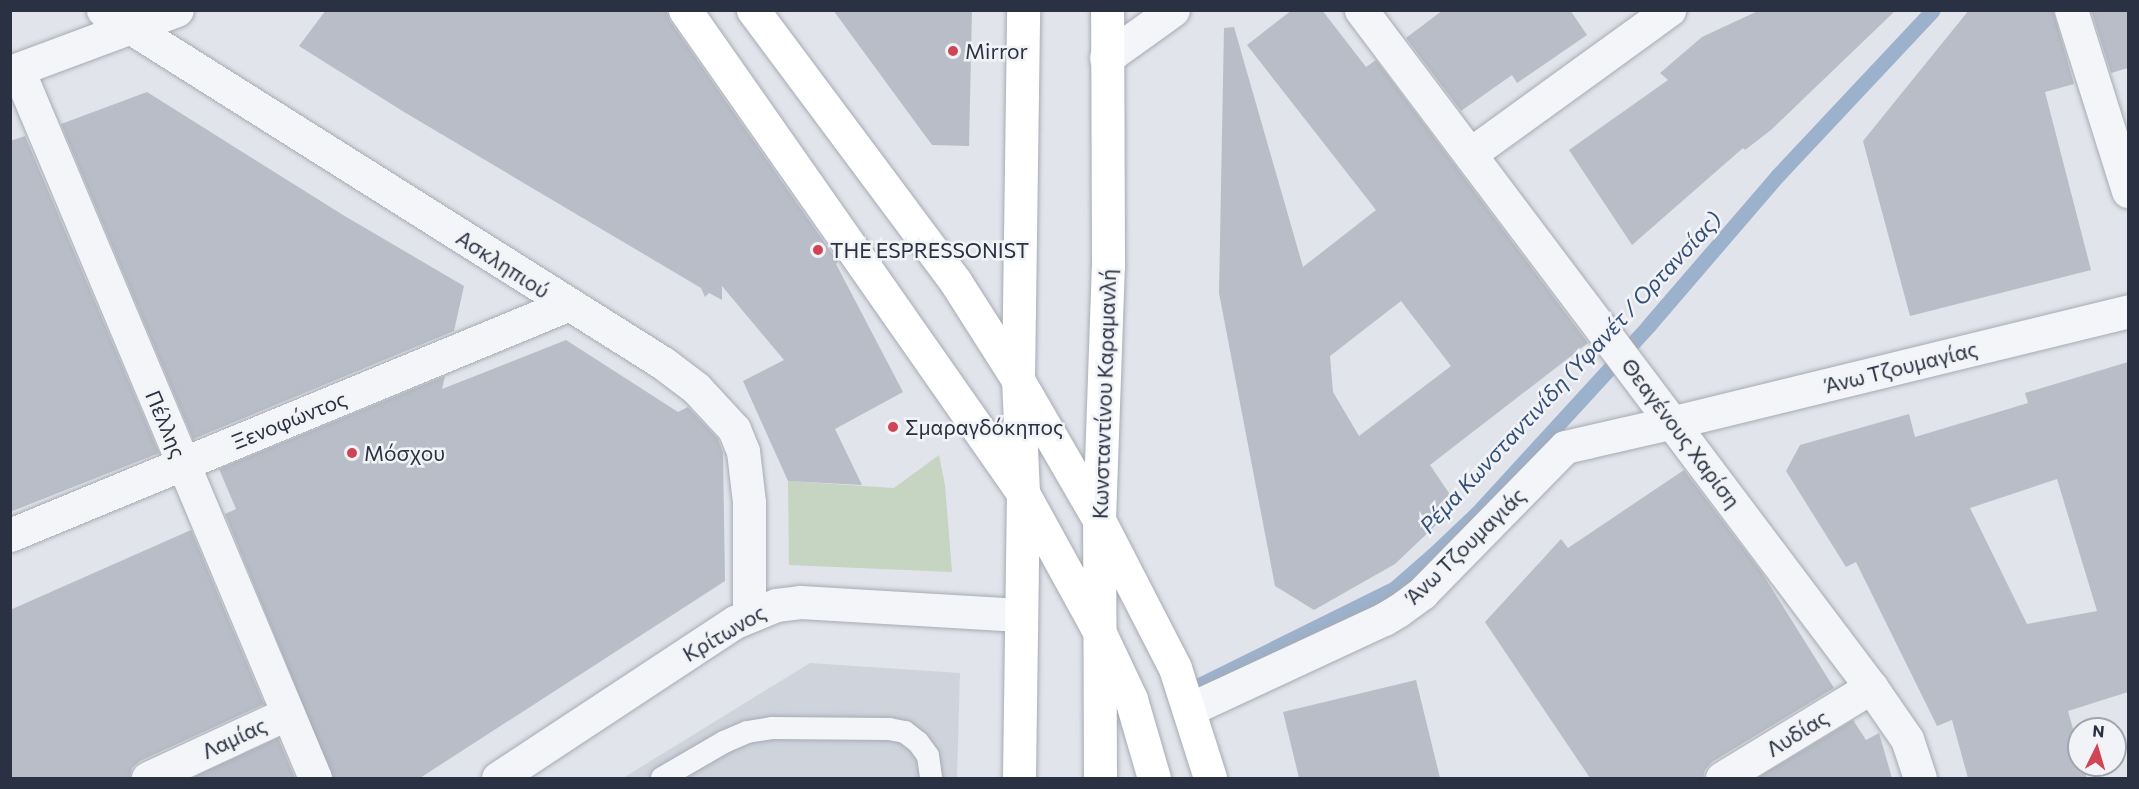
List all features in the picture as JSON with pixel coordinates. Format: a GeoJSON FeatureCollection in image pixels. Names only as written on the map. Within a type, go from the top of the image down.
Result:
{"type":"FeatureCollection","features":[{"type":"Feature","properties":{"kind":"main road"},"geometry":{"type":"LineString","coordinates":[[685,10],[1023,493],[1099,631],[1131,699],[1154,778]]}},
{"type":"Feature","properties":{"kind":"main road"},"geometry":{"type":"LineString","coordinates":[[753,10],[955,281],[1018,380],[1100,520],[1175,668],[1190,709],[1210,778]]}},
{"type":"Feature","properties":{"kind":"main road"},"geometry":{"type":"LineString","coordinates":[[1019,778],[1023,493],[1018,380],[1023,10]]}},
{"type":"Feature","properties":{"kind":"main road","name":"Κωνσταντίνου Καραμανλή"},"geometry":{"type":"LineString","coordinates":[[1100,778],[1100,520],[1108,266],[1107,10]]}},
{"type":"Feature","properties":{"kind":"street","name":"Ασκληπιού"},"geometry":{"type":"LineString","coordinates":[[103,10],[567,305],[672,369],[707,399],[734,429],[744,451],[747,474],[749,614]]}},
{"type":"Feature","properties":{"kind":"street"},"geometry":{"type":"LineString","coordinates":[[14,71],[177,10]]}},
{"type":"Feature","properties":{"kind":"street"},"geometry":{"type":"LineString","coordinates":[[1106,58],[1173,10]]}},
{"type":"Feature","properties":{"kind":"street","name":"Θεαγένους Χαρίση"},"geometry":{"type":"LineString","coordinates":[[1361,10],[1871,687],[1907,739],[1920,778]]}},
{"type":"Feature","properties":{"kind":"street"},"geometry":{"type":"LineString","coordinates":[[1470,154],[1669,10]]}},
{"type":"Feature","properties":{"kind":"street"},"geometry":{"type":"LineString","coordinates":[[2071,10],[2128,192]]}},
{"type":"Feature","properties":{"kind":"street","name":"Πέλλης"},"geometry":{"type":"LineString","coordinates":[[14,71],[183,463],[315,778]]}},
{"type":"Feature","properties":{"kind":"street","name":"Ξενοφώντος"},"geometry":{"type":"LineString","coordinates":[[10,535],[567,305]]}},
{"type":"Feature","properties":{"kind":"street","name":"Άνω Τζουμαγίας"},"geometry":{"type":"LineString","coordinates":[[1674,423],[2128,311]]}},
{"type":"Feature","properties":{"kind":"street","name":"Άνω Τζουμαγιάς"},"geometry":{"type":"LineString","coordinates":[[1190,709],[1384,620],[1400,610],[1422,593],[1565,447],[1674,423]]}},
{"type":"Feature","properties":{"kind":"street","name":"Κρίτωνος"},"geometry":{"type":"LineString","coordinates":[[498,778],[749,614],[776,604],[800,602],[1021,615]]}},
{"type":"Feature","properties":{"kind":"street","name":"Λυδίας"},"geometry":{"type":"LineString","coordinates":[[1722,778],[1871,687]]}},
{"type":"Feature","properties":{"kind":"street","name":"Λαμίας"},"geometry":{"type":"LineString","coordinates":[[148,778],[288,713]]}},
{"type":"Feature","properties":{"kind":"lane"},"geometry":{"type":"LineString","coordinates":[[662,778],[723,742],[747,732],[784,728],[889,729],[905,732],[918,742],[928,756],[930,778]]}},
{"type":"Feature","properties":{"kind":"shaded area"},"geometry":{"type":"Polygon","coordinates":[[[810,663],[960,673],[957,778],[623,778],[810,663]]]}},
{"type":"Feature","properties":{"kind":"green space"},"geometry":{"type":"Polygon","coordinates":[[[939,455],[945,485],[952,572],[789,565],[788,481],[894,488],[939,455]]]}},
{"type":"Feature","properties":{"kind":"building"},"geometry":{"type":"Polygon","coordinates":[[[326,10],[666,10],[670,21],[838,262],[836,264],[903,392],[835,429],[862,485],[788,481],[743,381],[784,360],[722,286],[722,300],[709,293],[705,297],[701,288],[404,112],[299,46],[326,10]]]}},
{"type":"Feature","properties":{"kind":"building"},"geometry":{"type":"Polygon","coordinates":[[[833,10],[972,10],[969,146],[932,145],[833,10]]]}},
{"type":"Feature","properties":{"kind":"building"},"geometry":{"type":"Polygon","coordinates":[[[1292,10],[1322,10],[1366,67],[1376,60],[1588,343],[1430,465],[1457,505],[1395,564],[1314,610],[1275,586],[1219,293],[1224,28],[1234,27],[1303,267],[1376,210],[1247,45],[1292,10]],[[1401,301],[1330,356],[1333,392],[1359,436],[1451,366],[1401,301]]]}},
{"type":"Feature","properties":{"kind":"building"},"geometry":{"type":"Polygon","coordinates":[[[1443,10],[1570,10],[1587,35],[1517,83],[1512,75],[1461,111],[1406,38],[1443,10]]]}},
{"type":"Feature","properties":{"kind":"building"},"geometry":{"type":"Polygon","coordinates":[[[1760,10],[1896,10],[1771,130],[1745,150],[1743,148],[1632,245],[1569,150],[1668,80],[1660,73],[1702,37],[1760,10]]]}},
{"type":"Feature","properties":{"kind":"building"},"geometry":{"type":"Polygon","coordinates":[[[1969,10],[2053,10],[2074,84],[2045,92],[2091,270],[1910,316],[1863,141],[1969,10]]]}},
{"type":"Feature","properties":{"kind":"building"},"geometry":{"type":"Polygon","coordinates":[[[2091,10],[2128,10],[2128,68],[2111,73],[2091,10]]]}},
{"type":"Feature","properties":{"kind":"building"},"geometry":{"type":"Polygon","coordinates":[[[147,92],[343,215],[464,286],[454,331],[193,439],[61,124],[147,92]]]}},
{"type":"Feature","properties":{"kind":"building"},"geometry":{"type":"Polygon","coordinates":[[[25,136],[159,453],[10,512],[10,141],[25,136]]]}},
{"type":"Feature","properties":{"kind":"building"},"geometry":{"type":"Polygon","coordinates":[[[566,340],[678,412],[688,407],[718,439],[723,453],[725,581],[420,778],[333,778],[225,514],[236,509],[219,469],[445,376],[442,389],[566,340]]]}},
{"type":"Feature","properties":{"kind":"building"},"geometry":{"type":"Polygon","coordinates":[[[2128,362],[2128,692],[2068,711],[2067,777],[2087,778],[1968,778],[1952,720],[1937,726],[1856,562],[1846,567],[1786,471],[1800,445],[1909,414],[1915,437],[2028,403],[2025,393],[2128,362]],[[2057,479],[1970,508],[2027,624],[2097,611],[2057,479]]]}},
{"type":"Feature","properties":{"kind":"building"},"geometry":{"type":"Polygon","coordinates":[[[1684,470],[1762,573],[1834,688],[1712,762],[1705,770],[1703,778],[1590,778],[1485,622],[1561,539],[1568,548],[1684,470]]]}},
{"type":"Feature","properties":{"kind":"building"},"geometry":{"type":"Polygon","coordinates":[[[191,530],[264,704],[140,761],[132,768],[130,778],[10,778],[10,610],[191,530]]]}},
{"type":"Feature","properties":{"kind":"building"},"geometry":{"type":"Polygon","coordinates":[[[1416,680],[1440,778],[1299,778],[1283,712],[1416,680]]]}},
{"type":"Feature","properties":{"kind":"building"},"geometry":{"type":"Polygon","coordinates":[[[1853,720],[1866,740],[1879,733],[1892,778],[1757,778],[1853,720]]]}},
{"type":"Feature","properties":{"kind":"building"},"geometry":{"type":"Polygon","coordinates":[[[278,738],[295,778],[191,778],[278,738]]]}},
{"type":"Feature","properties":{"kind":"waterway","name":"Ρέμα Κωνσταντινίδη (Υφανέτ / Ορτανσίας)"},"geometry":{"type":"LineString","coordinates":[[1185,692],[1395,588],[1436,552],[1477,513],[1649,325],[1778,175],[1933,10]]}},
{"type":"Feature","properties":{"kind":"place","name":"Mirror"},"geometry":{"type":"Point","coordinates":[953,51]}},
{"type":"Feature","properties":{"kind":"place","name":"THE ESPRESSONIST"},"geometry":{"type":"Point","coordinates":[818,250]}},
{"type":"Feature","properties":{"kind":"place","name":"Σμαραγδόκηπος"},"geometry":{"type":"Point","coordinates":[893,427]}},
{"type":"Feature","properties":{"kind":"place","name":"Μόσχου"},"geometry":{"type":"Point","coordinates":[352,453]}}]}
